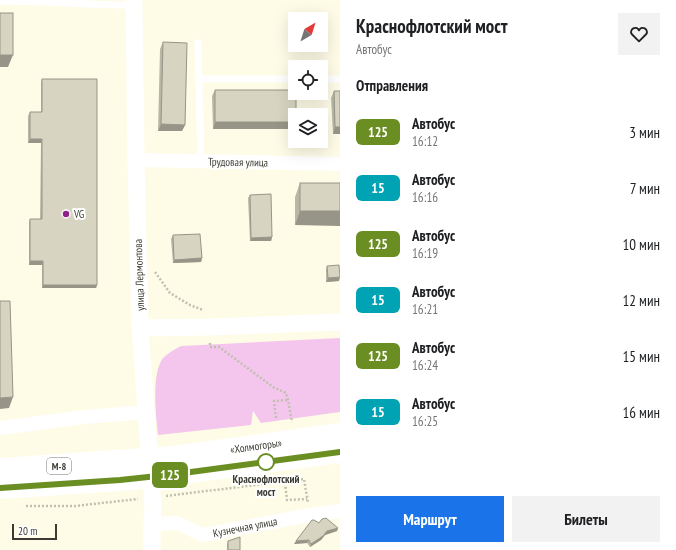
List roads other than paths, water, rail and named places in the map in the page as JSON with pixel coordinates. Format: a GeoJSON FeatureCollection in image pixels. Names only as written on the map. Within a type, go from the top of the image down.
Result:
{"type":"FeatureCollection","features":[{"type":"Feature","properties":{"kind":"main road","name":"«Холмогоры»"},"geometry":{"type":"LineString","coordinates":[[176,475],[340,434]]}},
{"type":"Feature","properties":{"kind":"main road","name":"«Холмогоры»"},"geometry":{"type":"LineString","coordinates":[[176,475],[340,452]]}},
{"type":"Feature","properties":{"kind":"main road","name":"М-8"},"geometry":{"type":"LineString","coordinates":[[0,469],[121,481]]}},
{"type":"Feature","properties":{"kind":"main road","name":"М-8"},"geometry":{"type":"LineString","coordinates":[[11,494],[176,475]]}},
{"type":"Feature","properties":{"kind":"street","name":"улица Лермонтова"},"geometry":{"type":"LineString","coordinates":[[134,3],[140,328],[153,505],[152,550]]}},
{"type":"Feature","properties":{"kind":"street","name":"Трудовая улица"},"geometry":{"type":"LineString","coordinates":[[136,160],[340,164]]}},
{"type":"Feature","properties":{"kind":"street"},"geometry":{"type":"LineString","coordinates":[[140,328],[340,322]]}},
{"type":"Feature","properties":{"kind":"street"},"geometry":{"type":"LineString","coordinates":[[0,428],[84,417],[147,412]]}},
{"type":"Feature","properties":{"kind":"street","name":"Кузнечная улица"},"geometry":{"type":"LineString","coordinates":[[152,524],[177,523],[203,535],[310,515],[340,511]]}},
{"type":"Feature","properties":{"kind":"lane"},"geometry":{"type":"LineString","coordinates":[[0,1],[22,0],[134,3]]}},
{"type":"Feature","properties":{"kind":"lane"},"geometry":{"type":"LineString","coordinates":[[198,43],[201,161]]}},
{"type":"Feature","properties":{"kind":"lane"},"geometry":{"type":"LineString","coordinates":[[199,79],[288,79]]}},
{"type":"Feature","properties":{"kind":"lane"},"geometry":{"type":"LineString","coordinates":[[328,79],[340,79]]}},
{"type":"Feature","properties":{"kind":"place","name":"VG"},"geometry":{"type":"Point","coordinates":[66,214]}},
{"type":"Feature","properties":{"kind":"place","name":"Краснофлотский мост"},"geometry":{"type":"Point","coordinates":[266,462]}}]}
